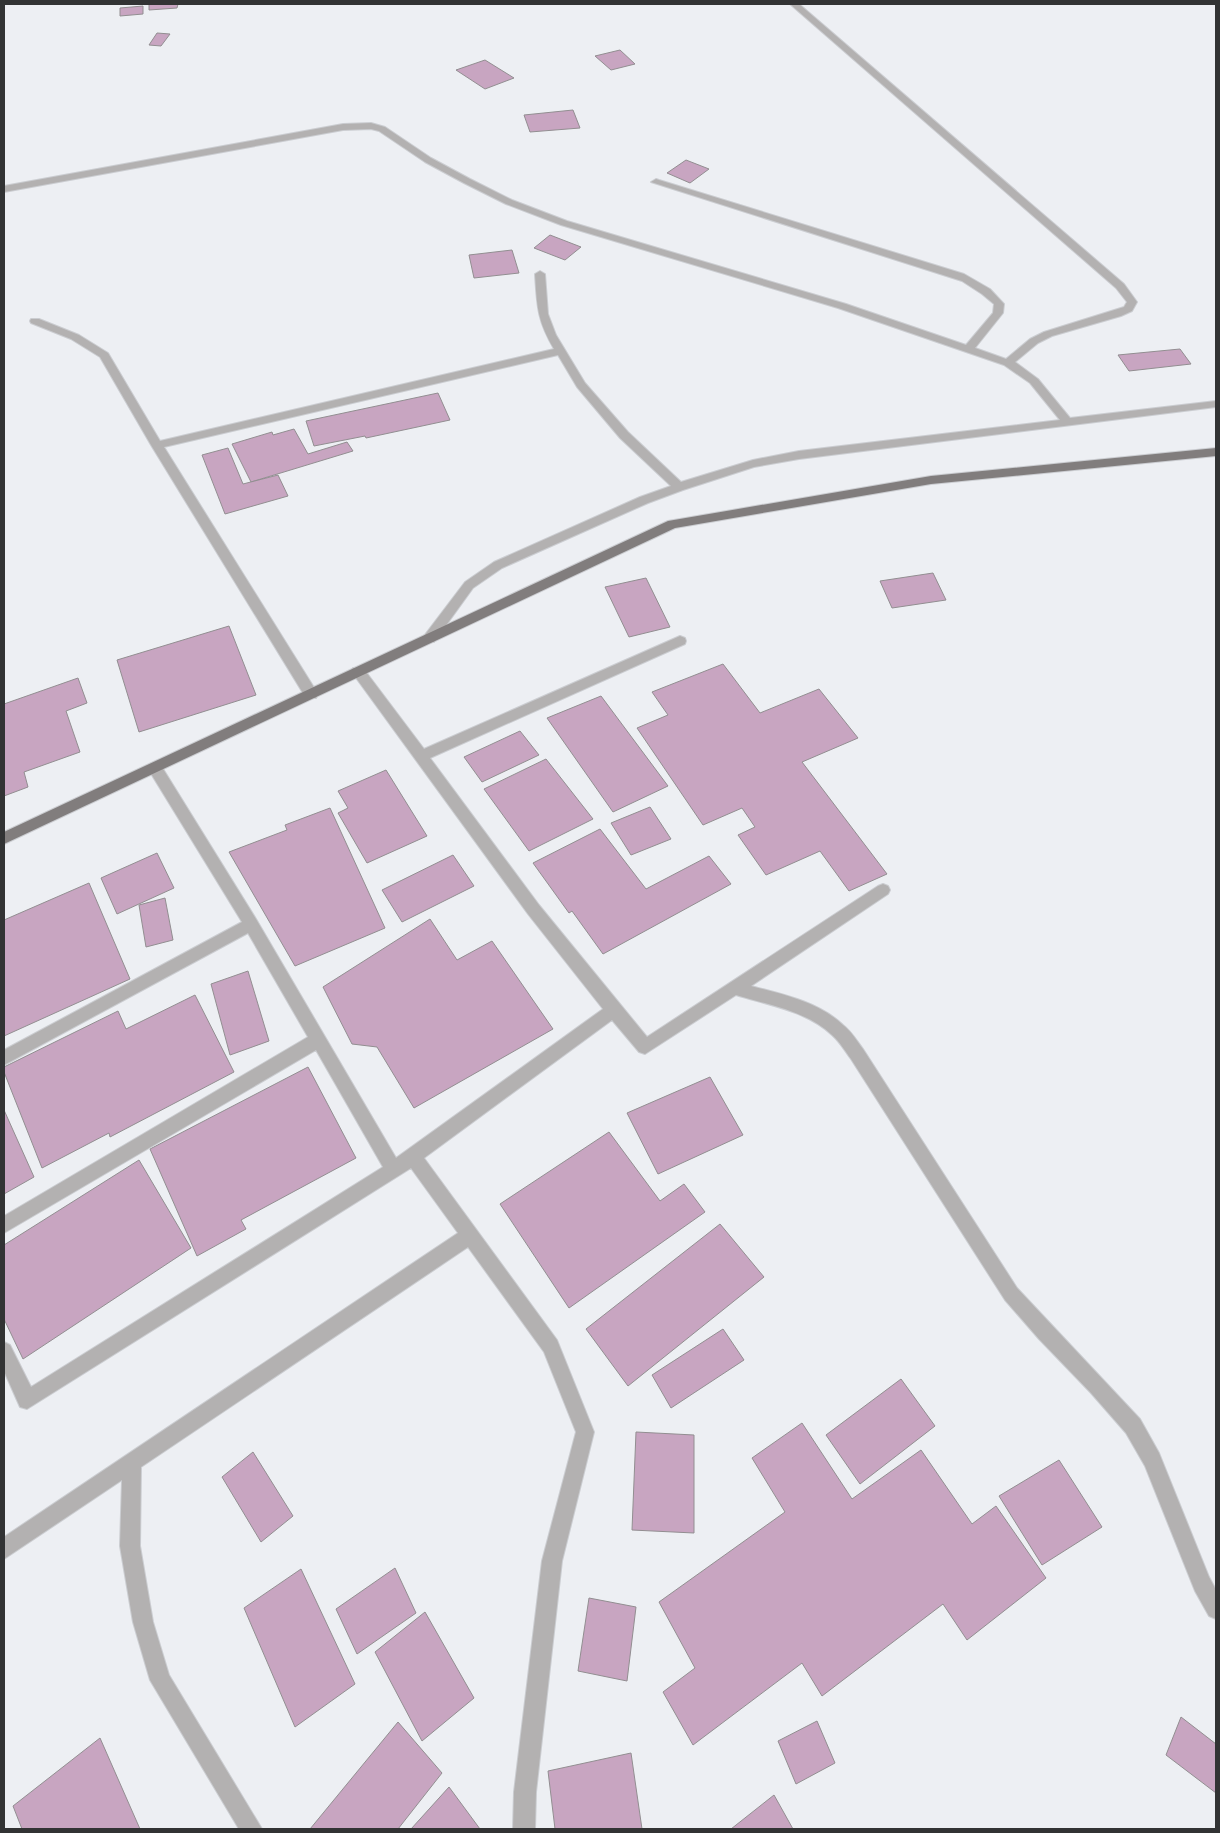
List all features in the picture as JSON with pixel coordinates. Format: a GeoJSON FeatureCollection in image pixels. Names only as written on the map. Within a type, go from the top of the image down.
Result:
{"type":"FeatureCollection","features":[{"type":"Feature","properties":{"kind":"main road"},"geometry":{"type":"LineString","coordinates":[[4,838],[672,524],[932,480],[1216,452]]}},
{"type":"Feature","properties":{"kind":"street"},"geometry":{"type":"LineString","coordinates":[[794,4],[1120,286],[1132,302],[1128,309],[1117,314],[1048,334],[1034,341],[1008,363]]}},
{"type":"Feature","properties":{"kind":"street"},"geometry":{"type":"LineString","coordinates":[[4,189],[343,127],[371,126],[382,129],[428,160],[467,181],[509,202],[564,223],[842,306],[969,348],[1008,363],[1021,369],[1031,377],[1068,423]]}},
{"type":"Feature","properties":{"kind":"street"},"geometry":{"type":"LineString","coordinates":[[656,182],[960,276],[974,283],[989,292],[1000,304],[998,313],[969,348]]}},
{"type":"Feature","properties":{"kind":"street"},"geometry":{"type":"LineString","coordinates":[[540,274],[543,314],[551,335],[581,385],[604,412],[679,487]]}},
{"type":"Feature","properties":{"kind":"street"},"geometry":{"type":"LineString","coordinates":[[35,321],[75,337],[104,354],[157,445],[311,694]]}},
{"type":"Feature","properties":{"kind":"street"},"geometry":{"type":"LineString","coordinates":[[157,445],[561,351]]}},
{"type":"Feature","properties":{"kind":"street"},"geometry":{"type":"LineString","coordinates":[[429,639],[469,585],[498,565],[627,507],[679,487],[753,464],[799,455],[1216,404]]}},
{"type":"Feature","properties":{"kind":"street"},"geometry":{"type":"LineString","coordinates":[[422,756],[680,641]]}},
{"type":"Feature","properties":{"kind":"street"},"geometry":{"type":"LineString","coordinates":[[358,671],[422,756],[502,869],[613,1011],[645,1047],[883,890]]}},
{"type":"Feature","properties":{"kind":"street"},"geometry":{"type":"LineString","coordinates":[[154,768],[251,924],[394,1170]]}},
{"type":"Feature","properties":{"kind":"street"},"geometry":{"type":"LineString","coordinates":[[4,1058],[251,924]]}},
{"type":"Feature","properties":{"kind":"street"},"geometry":{"type":"LineString","coordinates":[[734,988],[790,1005],[814,1015],[837,1029],[857,1054],[1011,1294],[1045,1333],[1098,1386],[1133,1426],[1152,1460],[1202,1584],[1216,1609]]}},
{"type":"Feature","properties":{"kind":"street"},"geometry":{"type":"LineString","coordinates":[[4,1351],[27,1400],[394,1170],[613,1011]]}},
{"type":"Feature","properties":{"kind":"street"},"geometry":{"type":"LineString","coordinates":[[4,1225],[318,1040]]}},
{"type":"Feature","properties":{"kind":"street"},"geometry":{"type":"LineString","coordinates":[[412,1156],[551,1346],[585,1432],[552,1561],[525,1792],[524,1829]]}},
{"type":"Feature","properties":{"kind":"street"},"geometry":{"type":"LineString","coordinates":[[4,1549],[470,1235]]}},
{"type":"Feature","properties":{"kind":"street"},"geometry":{"type":"LineString","coordinates":[[132,1462],[130,1546],[143,1622],[160,1680],[251,1829]]}},
{"type":"Feature","properties":{"kind":"building"},"geometry":{"type":"Polygon","coordinates":[[[149,4],[178,4],[177,8],[149,10],[149,4]]]}},
{"type":"Feature","properties":{"kind":"building"},"geometry":{"type":"Polygon","coordinates":[[[143,6],[143,14],[120,16],[120,8],[143,6]]]}},
{"type":"Feature","properties":{"kind":"building"},"geometry":{"type":"Polygon","coordinates":[[[157,33],[170,34],[161,46],[149,45],[157,33]]]}},
{"type":"Feature","properties":{"kind":"building"},"geometry":{"type":"Polygon","coordinates":[[[620,50],[635,64],[611,70],[595,56],[620,50]]]}},
{"type":"Feature","properties":{"kind":"building"},"geometry":{"type":"Polygon","coordinates":[[[485,60],[514,78],[485,89],[456,70],[485,60]]]}},
{"type":"Feature","properties":{"kind":"building"},"geometry":{"type":"Polygon","coordinates":[[[573,110],[580,128],[530,132],[524,115],[573,110]]]}},
{"type":"Feature","properties":{"kind":"building"},"geometry":{"type":"Polygon","coordinates":[[[686,160],[709,169],[690,183],[667,173],[686,160]]]}},
{"type":"Feature","properties":{"kind":"building"},"geometry":{"type":"Polygon","coordinates":[[[550,235],[581,247],[565,260],[534,248],[550,235]]]}},
{"type":"Feature","properties":{"kind":"building"},"geometry":{"type":"Polygon","coordinates":[[[512,250],[519,273],[474,278],[469,255],[512,250]]]}},
{"type":"Feature","properties":{"kind":"building"},"geometry":{"type":"Polygon","coordinates":[[[1180,349],[1191,364],[1129,371],[1118,355],[1180,349]]]}},
{"type":"Feature","properties":{"kind":"building"},"geometry":{"type":"Polygon","coordinates":[[[438,393],[450,420],[366,438],[365,436],[314,446],[306,421],[438,393]]]}},
{"type":"Feature","properties":{"kind":"building"},"geometry":{"type":"Polygon","coordinates":[[[294,429],[308,454],[347,442],[353,451],[251,482],[232,444],[272,432],[273,435],[294,429]]]}},
{"type":"Feature","properties":{"kind":"building"},"geometry":{"type":"Polygon","coordinates":[[[228,448],[243,484],[278,475],[288,496],[225,514],[202,455],[228,448]]]}},
{"type":"Feature","properties":{"kind":"building"},"geometry":{"type":"Polygon","coordinates":[[[933,573],[946,600],[892,608],[880,581],[933,573]]]}},
{"type":"Feature","properties":{"kind":"building"},"geometry":{"type":"Polygon","coordinates":[[[646,578],[670,627],[629,637],[605,587],[646,578]]]}},
{"type":"Feature","properties":{"kind":"building"},"geometry":{"type":"Polygon","coordinates":[[[229,626],[256,695],[139,732],[117,660],[229,626]]]}},
{"type":"Feature","properties":{"kind":"building"},"geometry":{"type":"Polygon","coordinates":[[[723,664],[760,713],[819,689],[858,738],[802,762],[887,874],[849,891],[820,851],[766,875],[738,835],[755,827],[742,808],[703,825],[637,728],[668,715],[652,692],[723,664]]]}},
{"type":"Feature","properties":{"kind":"building"},"geometry":{"type":"Polygon","coordinates":[[[78,678],[87,703],[66,711],[80,752],[24,772],[28,787],[4,796],[4,704],[78,678]]]}},
{"type":"Feature","properties":{"kind":"building"},"geometry":{"type":"Polygon","coordinates":[[[601,696],[668,786],[613,812],[547,718],[601,696]]]}},
{"type":"Feature","properties":{"kind":"building"},"geometry":{"type":"Polygon","coordinates":[[[520,731],[539,755],[482,782],[464,757],[520,731]]]}},
{"type":"Feature","properties":{"kind":"building"},"geometry":{"type":"Polygon","coordinates":[[[546,759],[593,819],[529,851],[484,789],[546,759]]]}},
{"type":"Feature","properties":{"kind":"building"},"geometry":{"type":"Polygon","coordinates":[[[386,770],[427,836],[367,863],[338,813],[348,808],[338,791],[386,770]]]}},
{"type":"Feature","properties":{"kind":"building"},"geometry":{"type":"Polygon","coordinates":[[[650,807],[671,839],[631,855],[611,823],[650,807]]]}},
{"type":"Feature","properties":{"kind":"building"},"geometry":{"type":"Polygon","coordinates":[[[330,808],[385,928],[295,966],[229,852],[287,830],[285,825],[330,808]]]}},
{"type":"Feature","properties":{"kind":"building"},"geometry":{"type":"Polygon","coordinates":[[[600,829],[646,889],[709,856],[731,884],[603,954],[572,911],[569,913],[533,863],[600,829]]]}},
{"type":"Feature","properties":{"kind":"building"},"geometry":{"type":"Polygon","coordinates":[[[157,853],[174,888],[117,914],[101,878],[157,853]]]}},
{"type":"Feature","properties":{"kind":"building"},"geometry":{"type":"Polygon","coordinates":[[[453,855],[474,886],[402,922],[382,890],[453,855]]]}},
{"type":"Feature","properties":{"kind":"building"},"geometry":{"type":"Polygon","coordinates":[[[89,883],[130,979],[4,1036],[4,920],[89,883]]]}},
{"type":"Feature","properties":{"kind":"building"},"geometry":{"type":"Polygon","coordinates":[[[165,898],[173,940],[146,947],[139,905],[165,898]]]}},
{"type":"Feature","properties":{"kind":"building"},"geometry":{"type":"Polygon","coordinates":[[[430,919],[457,960],[492,941],[553,1029],[414,1108],[377,1047],[352,1044],[323,987],[430,919]]]}},
{"type":"Feature","properties":{"kind":"building"},"geometry":{"type":"Polygon","coordinates":[[[248,971],[269,1041],[230,1055],[211,984],[248,971]]]}},
{"type":"Feature","properties":{"kind":"building"},"geometry":{"type":"Polygon","coordinates":[[[195,995],[234,1072],[110,1137],[109,1133],[42,1168],[4,1072],[4,1067],[118,1011],[126,1029],[195,995]]]}},
{"type":"Feature","properties":{"kind":"building"},"geometry":{"type":"Polygon","coordinates":[[[308,1067],[356,1158],[241,1220],[246,1229],[197,1256],[150,1149],[308,1067]]]}},
{"type":"Feature","properties":{"kind":"building"},"geometry":{"type":"Polygon","coordinates":[[[710,1077],[743,1135],[658,1174],[627,1113],[710,1077]]]}},
{"type":"Feature","properties":{"kind":"building"},"geometry":{"type":"Polygon","coordinates":[[[4,1110],[34,1177],[4,1194],[4,1110]]]}},
{"type":"Feature","properties":{"kind":"building"},"geometry":{"type":"Polygon","coordinates":[[[609,1132],[660,1201],[684,1184],[705,1212],[569,1308],[500,1204],[609,1132]]]}},
{"type":"Feature","properties":{"kind":"building"},"geometry":{"type":"Polygon","coordinates":[[[139,1160],[191,1248],[23,1359],[4,1319],[4,1245],[139,1160]]]}},
{"type":"Feature","properties":{"kind":"building"},"geometry":{"type":"Polygon","coordinates":[[[720,1224],[764,1277],[628,1386],[586,1329],[720,1224]]]}},
{"type":"Feature","properties":{"kind":"building"},"geometry":{"type":"Polygon","coordinates":[[[723,1329],[744,1360],[671,1408],[652,1375],[723,1329]]]}},
{"type":"Feature","properties":{"kind":"building"},"geometry":{"type":"Polygon","coordinates":[[[901,1379],[935,1426],[860,1484],[826,1435],[901,1379]]]}},
{"type":"Feature","properties":{"kind":"building"},"geometry":{"type":"Polygon","coordinates":[[[802,1423],[852,1499],[921,1450],[972,1524],[996,1506],[1046,1578],[967,1640],[943,1604],[822,1696],[802,1663],[693,1745],[663,1692],[695,1668],[659,1602],[785,1512],[752,1458],[802,1423]]]}},
{"type":"Feature","properties":{"kind":"building"},"geometry":{"type":"Polygon","coordinates":[[[636,1432],[694,1435],[694,1533],[632,1530],[636,1432]]]}},
{"type":"Feature","properties":{"kind":"building"},"geometry":{"type":"Polygon","coordinates":[[[253,1452],[293,1516],[261,1542],[222,1477],[253,1452]]]}},
{"type":"Feature","properties":{"kind":"building"},"geometry":{"type":"Polygon","coordinates":[[[1059,1460],[1102,1527],[1042,1565],[999,1496],[1059,1460]]]}},
{"type":"Feature","properties":{"kind":"building"},"geometry":{"type":"Polygon","coordinates":[[[395,1568],[416,1613],[357,1654],[336,1609],[395,1568]]]}},
{"type":"Feature","properties":{"kind":"building"},"geometry":{"type":"Polygon","coordinates":[[[301,1569],[355,1684],[295,1727],[244,1608],[301,1569]]]}},
{"type":"Feature","properties":{"kind":"building"},"geometry":{"type":"Polygon","coordinates":[[[589,1598],[636,1607],[627,1681],[578,1671],[589,1598]]]}},
{"type":"Feature","properties":{"kind":"building"},"geometry":{"type":"Polygon","coordinates":[[[425,1612],[474,1698],[422,1741],[375,1652],[425,1612]]]}},
{"type":"Feature","properties":{"kind":"building"},"geometry":{"type":"Polygon","coordinates":[[[1181,1717],[1216,1744],[1216,1793],[1166,1755],[1181,1717]]]}},
{"type":"Feature","properties":{"kind":"building"},"geometry":{"type":"Polygon","coordinates":[[[817,1721],[835,1763],[796,1784],[778,1741],[817,1721]]]}},
{"type":"Feature","properties":{"kind":"building"},"geometry":{"type":"Polygon","coordinates":[[[398,1722],[442,1773],[398,1829],[310,1829],[398,1722]]]}},
{"type":"Feature","properties":{"kind":"building"},"geometry":{"type":"Polygon","coordinates":[[[100,1738],[140,1829],[22,1829],[13,1806],[100,1738]]]}},
{"type":"Feature","properties":{"kind":"building"},"geometry":{"type":"Polygon","coordinates":[[[631,1753],[642,1829],[555,1829],[548,1771],[631,1753]]]}},
{"type":"Feature","properties":{"kind":"building"},"geometry":{"type":"Polygon","coordinates":[[[449,1787],[480,1829],[411,1829],[449,1787]]]}},
{"type":"Feature","properties":{"kind":"building"},"geometry":{"type":"Polygon","coordinates":[[[774,1795],[793,1829],[731,1829],[774,1795]]]}}]}
